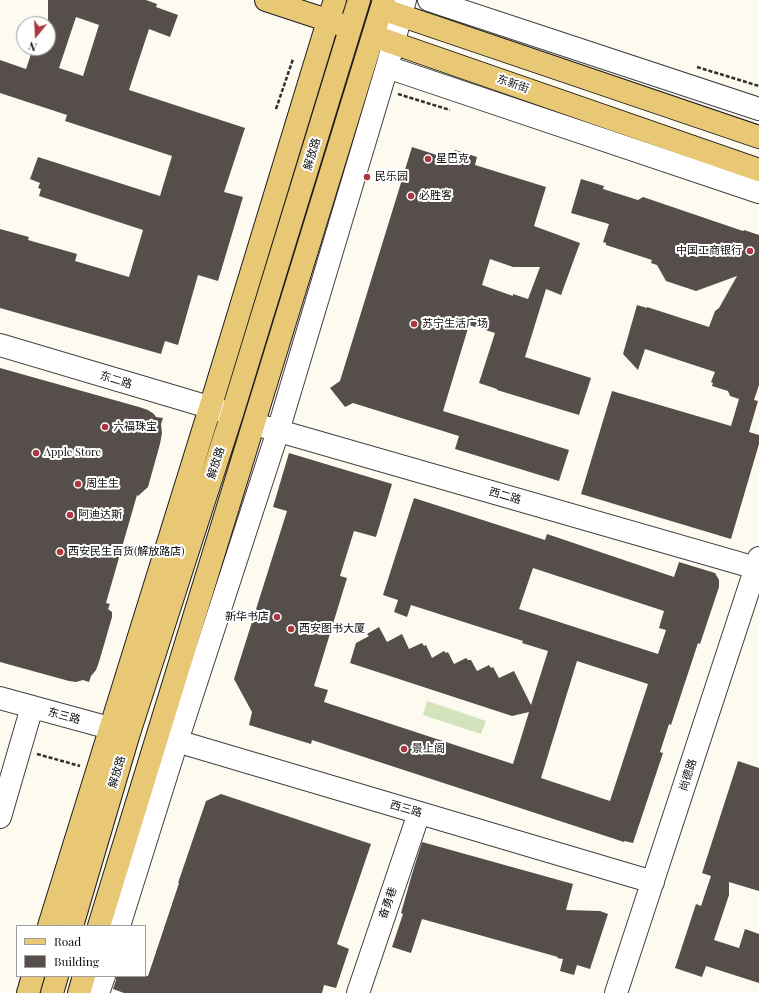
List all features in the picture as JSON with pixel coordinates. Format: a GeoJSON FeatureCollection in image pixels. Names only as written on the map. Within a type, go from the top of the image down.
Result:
{"type":"FeatureCollection","features":[{"type":"Feature","properties":{"kind":"main road","name":"东新街"},"geometry":{"type":"LineString","coordinates":[[266,0],[350,28]]}},
{"type":"Feature","properties":{"kind":"main road"},"geometry":{"type":"LineString","coordinates":[[49,925],[120,731],[210,408],[335,0]]}},
{"type":"Feature","properties":{"kind":"main road","name":"解放路"},"geometry":{"type":"LineString","coordinates":[[72,925],[120,731],[232,414],[350,28],[357,0]]}},
{"type":"Feature","properties":{"kind":"main road"},"geometry":{"type":"LineString","coordinates":[[99,925],[168,738],[254,424],[373,36],[393,6],[759,137]]}},
{"type":"Feature","properties":{"kind":"main road","name":"东新街"},"geometry":{"type":"LineString","coordinates":[[373,36],[759,170]]}},
{"type":"Feature","properties":{"kind":"main road"},"geometry":{"type":"LineString","coordinates":[[28,993],[33,977]]}},
{"type":"Feature","properties":{"kind":"main road"},"geometry":{"type":"LineString","coordinates":[[52,993],[57,977]]}},
{"type":"Feature","properties":{"kind":"main road"},"geometry":{"type":"LineString","coordinates":[[78,993],[84,977]]}},
{"type":"Feature","properties":{"kind":"street"},"geometry":{"type":"LineString","coordinates":[[119,925],[168,738],[278,431],[394,43],[393,6],[357,0]]}},
{"type":"Feature","properties":{"kind":"street"},"geometry":{"type":"LineString","coordinates":[[429,0],[759,109]]}},
{"type":"Feature","properties":{"kind":"street","name":"东新街"},"geometry":{"type":"LineString","coordinates":[[350,28],[373,36]]}},
{"type":"Feature","properties":{"kind":"street"},"geometry":{"type":"LineString","coordinates":[[387,68],[759,192]]}},
{"type":"Feature","properties":{"kind":"street","name":"东二路"},"geometry":{"type":"LineString","coordinates":[[0,345],[232,414]]}},
{"type":"Feature","properties":{"kind":"street","name":"西二路"},"geometry":{"type":"LineString","coordinates":[[254,424],[757,563]]}},
{"type":"Feature","properties":{"kind":"street","name":"尚德路"},"geometry":{"type":"LineString","coordinates":[[616,993],[757,563]]}},
{"type":"Feature","properties":{"kind":"street","name":"东三路"},"geometry":{"type":"LineString","coordinates":[[0,698],[120,731]]}},
{"type":"Feature","properties":{"kind":"street"},"geometry":{"type":"LineString","coordinates":[[0,817],[32,708]]}},
{"type":"Feature","properties":{"kind":"street","name":"西三路"},"geometry":{"type":"LineString","coordinates":[[168,738],[653,882]]}},
{"type":"Feature","properties":{"kind":"street","name":"奋勇巷"},"geometry":{"type":"LineString","coordinates":[[358,993],[419,813]]}},
{"type":"Feature","properties":{"kind":"street"},"geometry":{"type":"LineString","coordinates":[[98,993],[104,977]]}},
{"type":"Feature","properties":{"kind":"path"},"geometry":{"type":"LineString","coordinates":[[276,109],[293,59]]}},
{"type":"Feature","properties":{"kind":"path"},"geometry":{"type":"LineString","coordinates":[[398,93],[450,110]]}},
{"type":"Feature","properties":{"kind":"path"},"geometry":{"type":"LineString","coordinates":[[20,749],[85,768]]}},
{"type":"Feature","properties":{"kind":"green space"},"geometry":{"type":"Polygon","coordinates":[[[427,701],[486,721],[481,734],[423,715],[427,701]]]}},
{"type":"Feature","properties":{"kind":"building"},"geometry":{"type":"Polygon","coordinates":[[[48,0],[146,0],[157,4],[156,7],[178,15],[170,37],[149,29],[129,90],[245,128],[224,192],[243,197],[218,281],[198,275],[178,345],[165,341],[161,354],[0,308],[0,229],[29,237],[28,240],[77,254],[75,261],[129,277],[143,230],[39,196],[41,189],[38,188],[40,183],[30,179],[38,157],[160,196],[172,156],[65,121],[67,115],[0,93],[0,60],[26,69],[30,56],[56,56],[56,16],[48,16],[48,0]],[[76,17],[59,68],[83,76],[99,25],[76,17]]]}},
{"type":"Feature","properties":{"kind":"building","name":"苏宁生活广场"},"geometry":{"type":"Polygon","coordinates":[[[412,147],[452,160],[455,150],[477,157],[475,165],[546,187],[534,226],[580,243],[561,295],[546,289],[525,357],[591,378],[579,415],[479,383],[495,333],[469,325],[443,411],[569,450],[559,481],[455,449],[459,436],[353,403],[345,407],[330,388],[340,381],[412,147]],[[490,259],[482,285],[513,296],[513,294],[528,299],[540,267],[513,267],[490,259]]]}},
{"type":"Feature","properties":{"kind":"building"},"geometry":{"type":"Polygon","coordinates":[[[581,179],[604,186],[603,189],[638,200],[643,197],[759,235],[759,385],[754,400],[758,401],[749,432],[759,435],[759,444],[731,539],[581,494],[612,391],[731,426],[739,399],[730,396],[728,391],[712,386],[713,383],[711,382],[715,372],[645,349],[638,370],[623,354],[637,305],[709,327],[715,311],[719,308],[737,276],[696,291],[666,281],[657,265],[651,263],[652,260],[606,245],[606,243],[603,242],[609,224],[571,213],[581,179]]]}},
{"type":"Feature","properties":{"kind":"building","name":"西安民生百货(解放路店)"},"geometry":{"type":"Polygon","coordinates":[[[0,368],[139,407],[148,410],[156,417],[163,418],[161,424],[162,433],[160,444],[148,487],[138,496],[137,495],[106,603],[110,604],[108,609],[112,612],[112,617],[99,662],[89,682],[83,680],[76,682],[69,681],[0,662],[0,368]]]}},
{"type":"Feature","properties":{"kind":"building"},"geometry":{"type":"Polygon","coordinates":[[[289,453],[392,484],[376,537],[354,531],[340,576],[347,578],[314,686],[328,690],[324,702],[513,764],[529,712],[512,716],[350,663],[356,643],[369,636],[367,634],[379,627],[387,642],[402,634],[409,649],[422,643],[424,646],[426,645],[432,658],[444,651],[446,653],[448,652],[454,664],[466,658],[471,660],[477,671],[489,665],[491,668],[493,667],[499,678],[514,671],[531,705],[548,651],[522,643],[523,641],[411,605],[407,617],[394,612],[398,600],[383,595],[414,498],[545,540],[547,534],[674,577],[679,562],[715,573],[719,580],[719,587],[700,644],[698,643],[671,725],[669,724],[660,752],[663,753],[633,843],[624,842],[312,740],[311,744],[249,725],[252,712],[234,679],[287,511],[273,507],[289,453]],[[533,568],[519,609],[658,654],[666,630],[659,628],[664,611],[533,568]],[[577,661],[541,778],[610,801],[648,684],[577,661]]]}},
{"type":"Feature","properties":{"kind":"building"},"geometry":{"type":"Polygon","coordinates":[[[738,761],[759,768],[759,891],[729,882],[729,895],[714,940],[739,948],[745,929],[759,934],[759,983],[706,966],[702,977],[675,968],[696,904],[701,906],[711,876],[702,873],[738,761]]]}},
{"type":"Feature","properties":{"kind":"building"},"geometry":{"type":"Polygon","coordinates":[[[221,794],[371,844],[337,944],[349,949],[336,988],[324,985],[322,993],[124,993],[113,989],[116,977],[148,976],[206,801],[221,794]]]}},
{"type":"Feature","properties":{"kind":"building"},"geometry":{"type":"Polygon","coordinates":[[[422,842],[573,884],[566,910],[600,911],[608,914],[590,969],[577,965],[574,975],[560,971],[563,959],[557,958],[558,957],[422,919],[411,953],[392,947],[403,914],[401,913],[422,842]]]}},
{"type":"Feature","properties":{"kind":"place","name":"星巴克"},"geometry":{"type":"Point","coordinates":[428,159]}},
{"type":"Feature","properties":{"kind":"place","name":"民乐园"},"geometry":{"type":"Point","coordinates":[367,177]}},
{"type":"Feature","properties":{"kind":"place","name":"必胜客"},"geometry":{"type":"Point","coordinates":[411,196]}},
{"type":"Feature","properties":{"kind":"place","name":"中国工商银行"},"geometry":{"type":"Point","coordinates":[750,251]}},
{"type":"Feature","properties":{"kind":"place","name":"苏宁生活广场"},"geometry":{"type":"Point","coordinates":[414,324]}},
{"type":"Feature","properties":{"kind":"place","name":"六福珠宝"},"geometry":{"type":"Point","coordinates":[105,427]}},
{"type":"Feature","properties":{"kind":"place","name":"Apple Store"},"geometry":{"type":"Point","coordinates":[36,453]}},
{"type":"Feature","properties":{"kind":"place","name":"周生生"},"geometry":{"type":"Point","coordinates":[78,484]}},
{"type":"Feature","properties":{"kind":"place","name":"阿迪达斯"},"geometry":{"type":"Point","coordinates":[70,515]}},
{"type":"Feature","properties":{"kind":"place","name":"西安民生百货(解放路店)"},"geometry":{"type":"Point","coordinates":[60,552]}},
{"type":"Feature","properties":{"kind":"place","name":"新华书店"},"geometry":{"type":"Point","coordinates":[277,617]}},
{"type":"Feature","properties":{"kind":"place","name":"西安图书大厦"},"geometry":{"type":"Point","coordinates":[291,629]}},
{"type":"Feature","properties":{"kind":"place","name":"景上阁"},"geometry":{"type":"Point","coordinates":[404,749]}}]}
